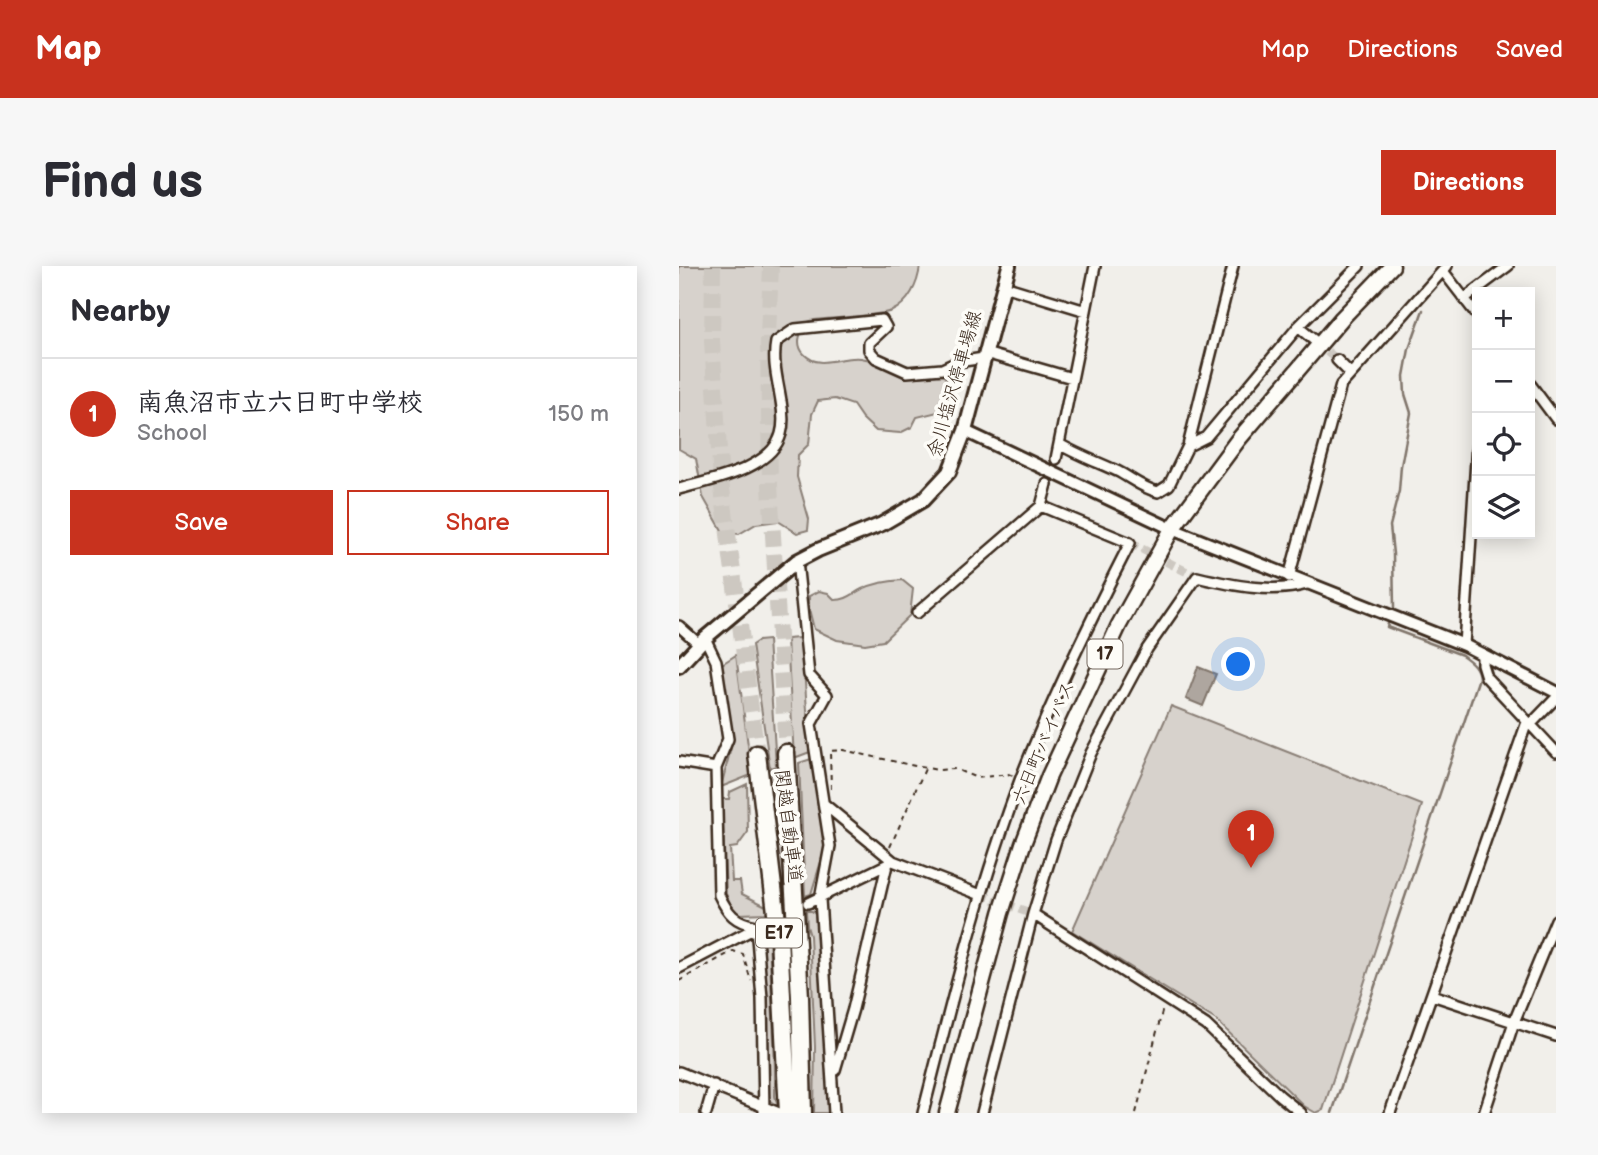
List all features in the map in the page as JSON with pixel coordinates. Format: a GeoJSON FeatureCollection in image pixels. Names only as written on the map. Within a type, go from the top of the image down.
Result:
{"type":"FeatureCollection","features":[{"type":"Feature","properties":{"kind":"highway","name":"六日町バイパス"},"geometry":{"type":"LineString","coordinates":[[947,1113],[1023,844],[1049,776],[1119,625],[1173,529],[1238,440],[1342,318],[1392,266]]}},
{"type":"Feature","properties":{"kind":"highway","name":"関越自動車道"},"geometry":{"type":"LineString","coordinates":[[786,752],[800,997],[803,1113]]}},
{"type":"Feature","properties":{"kind":"highway","name":"関越自動車道"},"geometry":{"type":"LineString","coordinates":[[757,754],[779,937],[788,1113]]}},
{"type":"Feature","properties":{"kind":"main road","name":"余川塩沢停車場線"},"geometry":{"type":"LineString","coordinates":[[679,666],[702,641],[797,561],[883,524],[923,500],[949,472],[965,431],[1009,266]]}},
{"type":"Feature","properties":{"kind":"street"},"geometry":{"type":"LineString","coordinates":[[1056,459],[1095,266]]}},
{"type":"Feature","properties":{"kind":"street"},"geometry":{"type":"LineString","coordinates":[[1059,444],[1079,456],[1118,472],[1146,489],[1158,492],[1169,485],[1188,446],[1233,266]]}},
{"type":"Feature","properties":{"kind":"street"},"geometry":{"type":"LineString","coordinates":[[1188,446],[1206,437],[1298,327],[1359,266]]}},
{"type":"Feature","properties":{"kind":"street"},"geometry":{"type":"LineString","coordinates":[[1465,298],[1508,266]]}},
{"type":"Feature","properties":{"kind":"street"},"geometry":{"type":"LineString","coordinates":[[1289,577],[1341,385],[1445,268],[1472,308]]}},
{"type":"Feature","properties":{"kind":"street"},"geometry":{"type":"LineString","coordinates":[[1004,286],[1086,311]]}},
{"type":"Feature","properties":{"kind":"street"},"geometry":{"type":"LineString","coordinates":[[679,489],[734,473],[761,461],[773,450],[781,435],[783,422],[773,357],[776,342],[795,329],[882,320],[886,327],[869,343],[869,349],[876,358],[907,372],[942,369],[957,362],[984,356],[1072,378]]}},
{"type":"Feature","properties":{"kind":"street"},"geometry":{"type":"LineString","coordinates":[[1298,327],[1315,341]]}},
{"type":"Feature","properties":{"kind":"street"},"geometry":{"type":"LineString","coordinates":[[1337,360],[1350,373]]}},
{"type":"Feature","properties":{"kind":"street"},"geometry":{"type":"LineString","coordinates":[[1535,391],[1556,419]]}},
{"type":"Feature","properties":{"kind":"street"},"geometry":{"type":"LineString","coordinates":[[965,431],[1173,529],[1464,645],[1556,692]]}},
{"type":"Feature","properties":{"kind":"street"},"geometry":{"type":"LineString","coordinates":[[1464,645],[1475,476]]}},
{"type":"Feature","properties":{"kind":"street"},"geometry":{"type":"LineString","coordinates":[[917,613],[1041,506],[1047,484]]}},
{"type":"Feature","properties":{"kind":"street"},"geometry":{"type":"LineString","coordinates":[[923,1113],[981,895],[1022,775],[1080,639],[1130,543],[1041,506]]}},
{"type":"Feature","properties":{"kind":"street"},"geometry":{"type":"LineString","coordinates":[[797,561],[809,675],[827,695],[811,724],[830,846],[820,899],[834,1113]]}},
{"type":"Feature","properties":{"kind":"street"},"geometry":{"type":"LineString","coordinates":[[982,1113],[1033,914],[1056,840],[1091,753],[1147,649],[1197,577],[1251,586],[1292,588],[1307,584]]}},
{"type":"Feature","properties":{"kind":"street"},"geometry":{"type":"LineString","coordinates":[[679,626],[702,641],[716,661],[728,738],[716,768],[719,895],[727,912],[739,923],[760,925]]}},
{"type":"Feature","properties":{"kind":"street"},"geometry":{"type":"LineString","coordinates":[[1482,654],[1486,677],[1556,752]]}},
{"type":"Feature","properties":{"kind":"street"},"geometry":{"type":"LineString","coordinates":[[1390,1113],[1528,724],[1556,698]]}},
{"type":"Feature","properties":{"kind":"street"},"geometry":{"type":"LineString","coordinates":[[679,762],[716,768]]}},
{"type":"Feature","properties":{"kind":"street"},"geometry":{"type":"LineString","coordinates":[[824,804],[889,860],[981,895]]}},
{"type":"Feature","properties":{"kind":"street"},"geometry":{"type":"LineString","coordinates":[[808,903],[889,860]]}},
{"type":"Feature","properties":{"kind":"street"},"geometry":{"type":"LineString","coordinates":[[833,1078],[853,1009],[889,860]]}},
{"type":"Feature","properties":{"kind":"street"},"geometry":{"type":"LineString","coordinates":[[1033,914],[1206,1025],[1301,1113]]}},
{"type":"Feature","properties":{"kind":"street"},"geometry":{"type":"LineString","coordinates":[[1484,1113],[1514,1022],[1556,920]]}},
{"type":"Feature","properties":{"kind":"street"},"geometry":{"type":"LineString","coordinates":[[679,968],[760,925]]}},
{"type":"Feature","properties":{"kind":"street"},"geometry":{"type":"LineString","coordinates":[[760,925],[764,1110]]}},
{"type":"Feature","properties":{"kind":"street"},"geometry":{"type":"LineString","coordinates":[[1432,995],[1556,1036]]}},
{"type":"Feature","properties":{"kind":"street"},"geometry":{"type":"LineString","coordinates":[[679,1072],[714,1085],[764,1110],[779,1113]]}},
{"type":"Feature","properties":{"kind":"street"},"geometry":{"type":"LineString","coordinates":[[706,1113],[714,1085]]}},
{"type":"Feature","properties":{"kind":"path"},"geometry":{"type":"LineString","coordinates":[[832,810],[830,751],[843,750],[925,768],[955,769],[977,778],[1022,775]]}},
{"type":"Feature","properties":{"kind":"path"},"geometry":{"type":"LineString","coordinates":[[889,860],[925,768]]}},
{"type":"Feature","properties":{"kind":"path"},"geometry":{"type":"LineString","coordinates":[[679,981],[733,951],[743,954],[755,995],[762,998]]}},
{"type":"Feature","properties":{"kind":"path"},"geometry":{"type":"LineString","coordinates":[[1136,1113],[1165,997]]}},
{"type":"Feature","properties":{"kind":"shaded area"},"geometry":{"type":"Polygon","coordinates":[[[679,266],[920,266],[912,292],[898,308],[877,314],[805,323],[799,343],[804,354],[817,361],[861,358],[911,377],[944,376],[950,384],[951,392],[946,410],[917,417],[912,427],[900,433],[876,431],[853,405],[835,399],[818,401],[812,414],[809,444],[798,455],[797,477],[809,519],[808,530],[797,533],[778,521],[756,524],[739,534],[723,532],[703,497],[696,459],[679,449],[679,266]]]}},
{"type":"Feature","properties":{"kind":"shaded area"},"geometry":{"type":"Polygon","coordinates":[[[902,580],[913,589],[910,615],[883,641],[865,644],[837,640],[814,629],[809,596],[819,591],[839,600],[872,585],[902,580]]]}},
{"type":"Feature","properties":{"kind":"shaded area"},"geometry":{"type":"Polygon","coordinates":[[[799,638],[802,641],[810,752],[794,758],[787,639],[799,638]]]}},
{"type":"Feature","properties":{"kind":"shaded area"},"geometry":{"type":"Polygon","coordinates":[[[768,640],[776,766],[770,768],[752,645],[768,640]]]}},
{"type":"Feature","properties":{"kind":"shaded area"},"geometry":{"type":"Polygon","coordinates":[[[736,655],[751,754],[751,775],[721,787],[733,740],[721,669],[722,664],[736,655]]]}},
{"type":"Feature","properties":{"kind":"shaded area"},"geometry":{"type":"Polygon","coordinates":[[[1198,667],[1216,674],[1203,706],[1186,699],[1198,667]]]}},
{"type":"Feature","properties":{"kind":"shaded area"},"geometry":{"type":"Polygon","coordinates":[[[1171,706],[1422,805],[1323,1110],[1316,1113],[1304,1106],[1216,1020],[1072,931],[1171,706]]]}},
{"type":"Feature","properties":{"kind":"shaded area"},"geometry":{"type":"Polygon","coordinates":[[[811,759],[826,845],[811,894],[805,896],[799,763],[811,759]]]}},
{"type":"Feature","properties":{"kind":"shaded area"},"geometry":{"type":"Polygon","coordinates":[[[779,772],[787,902],[784,904],[767,776],[779,772]]]}},
{"type":"Feature","properties":{"kind":"shaded area"},"geometry":{"type":"Polygon","coordinates":[[[747,784],[748,832],[737,847],[730,848],[732,881],[740,881],[742,894],[766,906],[767,913],[739,914],[731,906],[726,894],[722,799],[729,799],[730,792],[747,784]]]}},
{"type":"Feature","properties":{"kind":"shaded area"},"geometry":{"type":"Polygon","coordinates":[[[806,911],[812,911],[818,917],[830,1113],[814,1113],[815,1047],[810,936],[806,911]]]}},
{"type":"Feature","properties":{"kind":"shaded area"},"geometry":{"type":"Polygon","coordinates":[[[769,930],[775,1096],[778,1106],[770,1101],[769,1096],[767,999],[760,941],[763,934],[769,930]]]}},
{"type":"Feature","properties":{"kind":"waterway"},"geometry":{"type":"LineString","coordinates":[[1394,608],[1390,526],[1399,491],[1411,413],[1405,394],[1404,376],[1409,349],[1423,310]]}},
{"type":"Feature","properties":{"kind":"waterway"},"geometry":{"type":"LineString","coordinates":[[1332,1113],[1479,678],[1476,667],[1462,655],[1387,627],[1388,624]]}},
{"type":"Feature","properties":{"kind":"tunnel"},"geometry":{"type":"LineString","coordinates":[[713,266],[712,341],[721,481],[757,754]]}},
{"type":"Feature","properties":{"kind":"tunnel"},"geometry":{"type":"LineString","coordinates":[[771,266],[768,336],[770,485],[786,753]]}},
{"type":"Feature","properties":{"kind":"tunnel"},"geometry":{"type":"LineString","coordinates":[[1317,343],[1337,360]]}},
{"type":"Feature","properties":{"kind":"tunnel"},"geometry":{"type":"LineString","coordinates":[[1130,543],[1197,577]]}},
{"type":"Feature","properties":{"kind":"tunnel"},"geometry":{"type":"LineString","coordinates":[[981,895],[1033,914]]}},
{"type":"Feature","properties":{"kind":"place","name":"南魚沼市立六日町中学校"},"geometry":{"type":"Point","coordinates":[1251,868]}}]}
